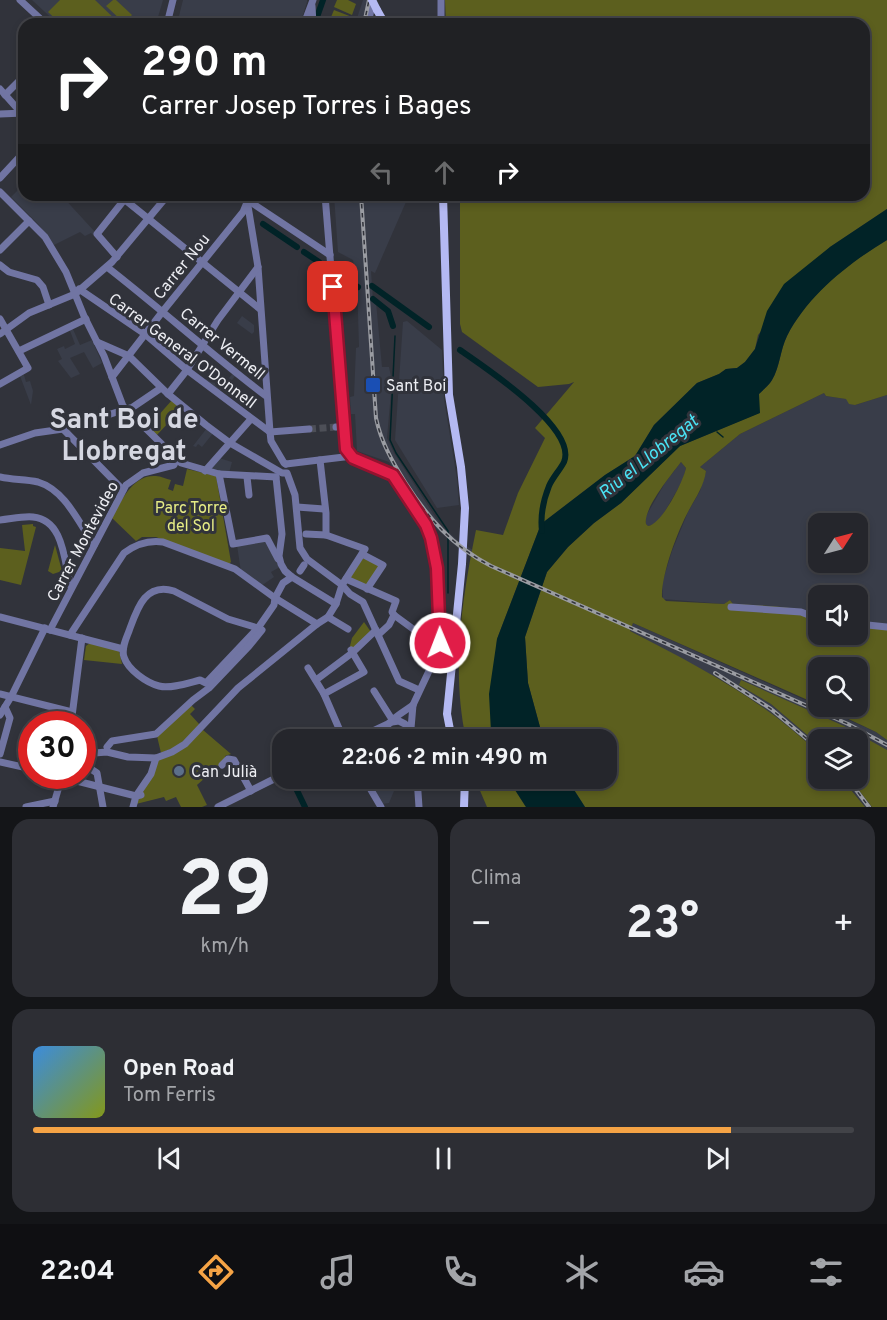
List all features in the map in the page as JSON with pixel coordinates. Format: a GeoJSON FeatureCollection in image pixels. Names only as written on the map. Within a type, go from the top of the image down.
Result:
{"type":"FeatureCollection","features":[{"type":"Feature","properties":{"kind":"main road"},"geometry":{"type":"LineString","coordinates":[[373,0],[382,18]]}},
{"type":"Feature","properties":{"kind":"main road"},"geometry":{"type":"LineString","coordinates":[[443,201],[449,395],[465,508],[447,714],[450,729]]}},
{"type":"Feature","properties":{"kind":"main road"},"geometry":{"type":"LineString","coordinates":[[464,807],[465,789]]}},
{"type":"Feature","properties":{"kind":"street"},"geometry":{"type":"LineString","coordinates":[[20,0],[40,18]]}},
{"type":"Feature","properties":{"kind":"street"},"geometry":{"type":"LineString","coordinates":[[168,18],[173,0]]}},
{"type":"Feature","properties":{"kind":"street"},"geometry":{"type":"LineString","coordinates":[[307,18],[313,0]]}},
{"type":"Feature","properties":{"kind":"street"},"geometry":{"type":"LineString","coordinates":[[313,0],[313,18]]}},
{"type":"Feature","properties":{"kind":"street"},"geometry":{"type":"LineString","coordinates":[[369,18],[373,0]]}},
{"type":"Feature","properties":{"kind":"street"},"geometry":{"type":"LineString","coordinates":[[441,0],[441,18]]}},
{"type":"Feature","properties":{"kind":"street"},"geometry":{"type":"LineString","coordinates":[[18,80],[2,92],[18,111]]}},
{"type":"Feature","properties":{"kind":"street"},"geometry":{"type":"LineString","coordinates":[[0,114],[18,114]]}},
{"type":"Feature","properties":{"kind":"street"},"geometry":{"type":"LineString","coordinates":[[0,119],[18,115]]}},
{"type":"Feature","properties":{"kind":"street"},"geometry":{"type":"LineString","coordinates":[[0,178],[18,159]]}},
{"type":"Feature","properties":{"kind":"street"},"geometry":{"type":"LineString","coordinates":[[0,192],[45,237],[77,291],[86,319],[125,408],[181,464],[219,474],[247,477],[287,473],[297,507],[300,548],[307,559],[344,581],[396,601],[392,612],[394,615],[439,648]]}},
{"type":"Feature","properties":{"kind":"street"},"geometry":{"type":"LineString","coordinates":[[117,257],[97,234],[121,201]]}},
{"type":"Feature","properties":{"kind":"street"},"geometry":{"type":"LineString","coordinates":[[128,201],[148,220],[260,309]]}},
{"type":"Feature","properties":{"kind":"street"},"geometry":{"type":"LineString","coordinates":[[3,332],[24,316],[77,291],[107,267],[163,201]]}},
{"type":"Feature","properties":{"kind":"street","name":"Carrer Nou"},"geometry":{"type":"LineString","coordinates":[[112,377],[243,212],[248,201]]}},
{"type":"Feature","properties":{"kind":"street"},"geometry":{"type":"LineString","coordinates":[[249,201],[258,267],[271,441],[286,464]]}},
{"type":"Feature","properties":{"kind":"street"},"geometry":{"type":"LineString","coordinates":[[253,201],[330,255]]}},
{"type":"Feature","properties":{"kind":"street"},"geometry":{"type":"LineString","coordinates":[[326,201],[346,449],[348,455],[393,475],[426,525],[437,568],[439,648],[413,705],[411,729]]}},
{"type":"Feature","properties":{"kind":"street"},"geometry":{"type":"LineString","coordinates":[[0,250],[29,220]]}},
{"type":"Feature","properties":{"kind":"street"},"geometry":{"type":"LineString","coordinates":[[310,241],[323,243],[329,236]]}},
{"type":"Feature","properties":{"kind":"street"},"geometry":{"type":"LineString","coordinates":[[0,265],[9,272],[38,280],[49,305]]}},
{"type":"Feature","properties":{"kind":"street","name":"Carrer Vermell"},"geometry":{"type":"LineString","coordinates":[[107,267],[266,396]]}},
{"type":"Feature","properties":{"kind":"street"},"geometry":{"type":"LineString","coordinates":[[168,394],[258,267]]}},
{"type":"Feature","properties":{"kind":"street","name":"Carrer General O'Donnell"},"geometry":{"type":"LineString","coordinates":[[77,291],[145,334],[187,370],[270,432]]}},
{"type":"Feature","properties":{"kind":"street"},"geometry":{"type":"LineString","coordinates":[[0,319],[3,332],[19,351],[28,368],[0,384]]}},
{"type":"Feature","properties":{"kind":"street"},"geometry":{"type":"LineString","coordinates":[[19,351],[86,319]]}},
{"type":"Feature","properties":{"kind":"street"},"geometry":{"type":"LineString","coordinates":[[97,342],[129,356],[168,394],[231,443],[279,475]]}},
{"type":"Feature","properties":{"kind":"street"},"geometry":{"type":"LineString","coordinates":[[0,446],[35,433],[63,429],[132,407],[162,388]]}},
{"type":"Feature","properties":{"kind":"street"},"geometry":{"type":"LineString","coordinates":[[205,471],[251,419]]}},
{"type":"Feature","properties":{"kind":"street"},"geometry":{"type":"LineString","coordinates":[[63,429],[123,490]]}},
{"type":"Feature","properties":{"kind":"street"},"geometry":{"type":"LineString","coordinates":[[270,432],[309,429]]}},
{"type":"Feature","properties":{"kind":"street"},"geometry":{"type":"LineString","coordinates":[[286,464],[344,458],[348,455]]}},
{"type":"Feature","properties":{"kind":"street","name":"Carrer Montevideo"},"geometry":{"type":"LineString","coordinates":[[0,715],[123,490],[129,482],[142,473],[174,465],[176,460]]}},
{"type":"Feature","properties":{"kind":"street"},"geometry":{"type":"LineString","coordinates":[[320,460],[326,535]]}},
{"type":"Feature","properties":{"kind":"street"},"geometry":{"type":"LineString","coordinates":[[281,564],[279,556],[282,534],[279,475],[286,464]]}},
{"type":"Feature","properties":{"kind":"street"},"geometry":{"type":"LineString","coordinates":[[219,474],[232,544],[267,538],[285,571],[297,573],[335,605]]}},
{"type":"Feature","properties":{"kind":"street"},"geometry":{"type":"LineString","coordinates":[[0,477],[34,482],[51,489],[66,502],[94,545]]}},
{"type":"Feature","properties":{"kind":"street"},"geometry":{"type":"LineString","coordinates":[[247,477],[249,495]]}},
{"type":"Feature","properties":{"kind":"street"},"geometry":{"type":"LineString","coordinates":[[297,507],[324,508]]}},
{"type":"Feature","properties":{"kind":"street"},"geometry":{"type":"LineString","coordinates":[[0,522],[31,516],[44,519],[51,524],[58,536],[70,584]]}},
{"type":"Feature","properties":{"kind":"street"},"geometry":{"type":"LineString","coordinates":[[96,753],[107,752],[128,757],[156,758],[172,752],[185,744],[238,688],[328,617],[344,581],[365,549],[326,535],[306,534]]}},
{"type":"Feature","properties":{"kind":"street"},"geometry":{"type":"LineString","coordinates":[[70,635],[124,553],[152,540],[235,569],[275,602],[317,624]]}},
{"type":"Feature","properties":{"kind":"street"},"geometry":{"type":"LineString","coordinates":[[362,554],[383,565],[367,589]]}},
{"type":"Feature","properties":{"kind":"street"},"geometry":{"type":"LineString","coordinates":[[258,628],[228,620],[165,588],[156,590],[142,600],[123,649],[123,656],[131,669],[160,686],[200,680],[206,683],[258,628],[275,602],[283,583],[297,573]]}},
{"type":"Feature","properties":{"kind":"street"},"geometry":{"type":"LineString","coordinates":[[344,581],[351,595],[365,604],[399,681],[419,690]]}},
{"type":"Feature","properties":{"kind":"street"},"geometry":{"type":"LineString","coordinates":[[107,747],[112,741],[156,734],[209,688],[249,646],[276,608],[275,602]]}},
{"type":"Feature","properties":{"kind":"street"},"geometry":{"type":"LineString","coordinates":[[730,607],[801,612],[808,615]]}},
{"type":"Feature","properties":{"kind":"street"},"geometry":{"type":"LineString","coordinates":[[316,680],[389,624],[394,615]]}},
{"type":"Feature","properties":{"kind":"street"},"geometry":{"type":"LineString","coordinates":[[0,616],[123,649]]}},
{"type":"Feature","properties":{"kind":"street"},"geometry":{"type":"LineString","coordinates":[[328,617],[348,629]]}},
{"type":"Feature","properties":{"kind":"street"},"geometry":{"type":"LineString","coordinates":[[868,625],[887,627]]}},
{"type":"Feature","properties":{"kind":"street"},"geometry":{"type":"LineString","coordinates":[[72,711],[82,638]]}},
{"type":"Feature","properties":{"kind":"street"},"geometry":{"type":"LineString","coordinates":[[324,694],[364,672],[351,651]]}},
{"type":"Feature","properties":{"kind":"street"},"geometry":{"type":"LineString","coordinates":[[308,668],[324,694],[339,729]]}},
{"type":"Feature","properties":{"kind":"street"},"geometry":{"type":"LineString","coordinates":[[374,691],[391,722]]}},
{"type":"Feature","properties":{"kind":"street"},"geometry":{"type":"LineString","coordinates":[[0,694],[68,711]]}},
{"type":"Feature","properties":{"kind":"street"},"geometry":{"type":"LineString","coordinates":[[376,729],[391,722],[413,705]]}},
{"type":"Feature","properties":{"kind":"street"},"geometry":{"type":"LineString","coordinates":[[0,754],[10,718],[5,707]]}},
{"type":"Feature","properties":{"kind":"street"},"geometry":{"type":"LineString","coordinates":[[391,722],[401,722],[407,725],[408,729]]}},
{"type":"Feature","properties":{"kind":"street"},"geometry":{"type":"LineString","coordinates":[[386,729],[391,722]]}},
{"type":"Feature","properties":{"kind":"street"},"geometry":{"type":"LineString","coordinates":[[222,765],[232,757],[250,791]]}},
{"type":"Feature","properties":{"kind":"street"},"geometry":{"type":"LineString","coordinates":[[133,807],[151,774],[156,758]]}},
{"type":"Feature","properties":{"kind":"street"},"geometry":{"type":"LineString","coordinates":[[0,762],[18,766]]}},
{"type":"Feature","properties":{"kind":"street"},"geometry":{"type":"LineString","coordinates":[[96,772],[103,807]]}},
{"type":"Feature","properties":{"kind":"street"},"geometry":{"type":"LineString","coordinates":[[218,807],[272,780]]}},
{"type":"Feature","properties":{"kind":"street"},"geometry":{"type":"LineString","coordinates":[[96,785],[138,795]]}},
{"type":"Feature","properties":{"kind":"street"},"geometry":{"type":"LineString","coordinates":[[26,807],[54,804],[57,789]]}},
{"type":"Feature","properties":{"kind":"street"},"geometry":{"type":"LineString","coordinates":[[370,789],[381,807]]}},
{"type":"Feature","properties":{"kind":"street"},"geometry":{"type":"LineString","coordinates":[[416,789],[417,807]]}},
{"type":"Feature","properties":{"kind":"shaded area"},"geometry":{"type":"Polygon","coordinates":[[[32,0],[163,0],[158,18],[52,18],[32,0]]]}},
{"type":"Feature","properties":{"kind":"shaded area"},"geometry":{"type":"Polygon","coordinates":[[[183,0],[307,0],[302,18],[178,18],[183,0]]]}},
{"type":"Feature","properties":{"kind":"shaded area"},"geometry":{"type":"Polygon","coordinates":[[[363,0],[372,0],[368,18],[357,18],[363,0]]]}},
{"type":"Feature","properties":{"kind":"shaded area"},"geometry":{"type":"Polygon","coordinates":[[[18,190],[18,201],[67,201],[95,232],[93,235],[91,233],[85,236],[80,232],[54,245],[39,225],[11,197],[18,190]]]}},
{"type":"Feature","properties":{"kind":"shaded area"},"geometry":{"type":"Polygon","coordinates":[[[334,201],[406,201],[375,273],[371,271],[382,367],[389,367],[392,381],[387,438],[394,453],[440,524],[457,540],[484,557],[489,567],[460,550],[436,528],[389,462],[357,451],[355,414],[351,414],[350,397],[354,396],[356,348],[359,347],[357,282],[353,260],[338,252],[334,201]]]}},
{"type":"Feature","properties":{"kind":"shaded area"},"geometry":{"type":"Polygon","coordinates":[[[242,316],[254,325],[252,334],[237,323],[242,316]]]}},
{"type":"Feature","properties":{"kind":"shaded area"},"geometry":{"type":"Polygon","coordinates":[[[407,321],[442,350],[444,399],[459,505],[437,508],[395,440],[403,322],[407,321]]]}},
{"type":"Feature","properties":{"kind":"shaded area"},"geometry":{"type":"Polygon","coordinates":[[[72,327],[80,345],[92,340],[102,363],[93,368],[84,352],[70,358],[80,374],[71,378],[58,361],[62,359],[57,349],[64,346],[65,349],[75,344],[69,328],[72,327]]]}},
{"type":"Feature","properties":{"kind":"shaded area"},"geometry":{"type":"Polygon","coordinates":[[[212,371],[226,382],[233,373],[236,375],[219,392],[204,381],[212,371]]]}},
{"type":"Feature","properties":{"kind":"shaded area"},"geometry":{"type":"Polygon","coordinates":[[[24,375],[26,382],[30,381],[33,391],[31,405],[20,376],[24,375]]]}},
{"type":"Feature","properties":{"kind":"shaded area"},"geometry":{"type":"Polygon","coordinates":[[[824,393],[826,396],[847,399],[855,405],[887,395],[887,626],[868,623],[868,585],[808,585],[808,612],[733,604],[730,600],[724,604],[663,599],[662,583],[672,551],[688,512],[700,491],[706,471],[700,467],[740,434],[824,393]]]}},
{"type":"Feature","properties":{"kind":"shaded area"},"geometry":{"type":"Polygon","coordinates":[[[207,428],[214,432],[202,447],[198,444],[196,447],[193,446],[207,428]]]}},
{"type":"Feature","properties":{"kind":"shaded area"},"geometry":{"type":"Polygon","coordinates":[[[219,458],[232,462],[229,473],[209,470],[219,458]]]}},
{"type":"Feature","properties":{"kind":"shaded area"},"geometry":{"type":"Polygon","coordinates":[[[681,462],[686,468],[683,480],[661,518],[655,524],[648,526],[646,516],[665,483],[681,462]]]}},
{"type":"Feature","properties":{"kind":"shaded area"},"geometry":{"type":"Polygon","coordinates":[[[267,540],[280,567],[271,572],[274,577],[261,586],[241,572],[237,545],[267,540]]]}},
{"type":"Feature","properties":{"kind":"shaded area"},"geometry":{"type":"Polygon","coordinates":[[[633,623],[808,701],[808,713],[741,681],[740,685],[771,704],[808,735],[808,744],[741,691],[630,631],[633,623]]]}},
{"type":"Feature","properties":{"kind":"shaded area"},"geometry":{"type":"Polygon","coordinates":[[[817,717],[843,717],[876,732],[887,740],[887,750],[868,741],[868,729],[843,729],[817,717]]]}},
{"type":"Feature","properties":{"kind":"shaded area"},"geometry":{"type":"Polygon","coordinates":[[[373,789],[395,789],[389,803],[382,804],[373,789]]]}},
{"type":"Feature","properties":{"kind":"shaded area"},"geometry":{"type":"Polygon","coordinates":[[[850,789],[858,789],[872,807],[865,807],[850,789]]]}},
{"type":"Feature","properties":{"kind":"green space"},"geometry":{"type":"Polygon","coordinates":[[[60,0],[95,0],[114,18],[54,18],[48,12],[60,0]]]}},
{"type":"Feature","properties":{"kind":"green space"},"geometry":{"type":"Polygon","coordinates":[[[116,0],[132,15],[129,18],[119,18],[106,6],[116,0]]]}},
{"type":"Feature","properties":{"kind":"green space"},"geometry":{"type":"Polygon","coordinates":[[[337,0],[348,0],[356,4],[352,15],[334,7],[337,0]]]}},
{"type":"Feature","properties":{"kind":"green space"},"geometry":{"type":"Polygon","coordinates":[[[445,0],[887,0],[887,209],[830,247],[758,335],[755,349],[745,362],[737,368],[726,369],[697,383],[654,425],[635,456],[605,475],[541,524],[497,639],[491,729],[464,729],[459,687],[460,634],[466,582],[476,530],[503,535],[518,493],[545,438],[535,428],[574,382],[538,387],[462,332],[460,324],[460,201],[870,201],[870,18],[446,18],[445,0]]]}},
{"type":"Feature","properties":{"kind":"green space"},"geometry":{"type":"Polygon","coordinates":[[[334,10],[352,17],[352,18],[331,18],[334,10]]]}},
{"type":"Feature","properties":{"kind":"green space"},"geometry":{"type":"Polygon","coordinates":[[[887,240],[887,395],[855,405],[849,404],[846,399],[826,396],[824,393],[740,434],[700,467],[706,471],[703,482],[675,541],[664,577],[662,597],[666,601],[724,604],[730,600],[733,604],[776,606],[808,612],[808,645],[868,645],[868,623],[887,626],[887,740],[876,732],[844,717],[868,717],[868,657],[808,657],[808,700],[633,623],[630,631],[729,685],[798,735],[808,744],[808,789],[850,789],[865,807],[585,807],[573,789],[617,789],[617,729],[541,729],[540,727],[528,683],[525,637],[547,572],[568,547],[594,523],[621,503],[680,446],[759,413],[759,394],[775,375],[785,341],[796,321],[830,281],[887,240]],[[681,462],[649,510],[646,518],[648,526],[654,524],[659,518],[681,483],[686,468],[681,462]]]}},
{"type":"Feature","properties":{"kind":"green space"},"geometry":{"type":"Polygon","coordinates":[[[172,400],[178,405],[167,418],[170,421],[156,436],[150,430],[159,420],[157,417],[172,400]]]}},
{"type":"Feature","properties":{"kind":"green space","name":"Parc Torre del Sol"},"geometry":{"type":"Polygon","coordinates":[[[187,469],[216,476],[231,562],[228,565],[156,537],[142,537],[136,541],[112,518],[129,490],[141,479],[160,476],[171,480],[168,489],[173,491],[175,484],[183,486],[187,469]]]}},
{"type":"Feature","properties":{"kind":"green space"},"geometry":{"type":"Polygon","coordinates":[[[33,524],[36,527],[21,585],[0,580],[0,548],[25,551],[22,525],[33,524]]]}},
{"type":"Feature","properties":{"kind":"green space"},"geometry":{"type":"Polygon","coordinates":[[[55,545],[62,571],[53,574],[48,571],[55,545]]]}},
{"type":"Feature","properties":{"kind":"green space"},"geometry":{"type":"Polygon","coordinates":[[[363,558],[381,566],[366,587],[349,579],[363,558]]]}},
{"type":"Feature","properties":{"kind":"green space"},"geometry":{"type":"Polygon","coordinates":[[[364,622],[371,632],[353,650],[349,650],[352,638],[364,622]]]}},
{"type":"Feature","properties":{"kind":"green space"},"geometry":{"type":"Polygon","coordinates":[[[90,643],[119,650],[122,664],[84,660],[86,646],[90,643]]]}},
{"type":"Feature","properties":{"kind":"green space"},"geometry":{"type":"Polygon","coordinates":[[[741,680],[808,710],[808,717],[824,717],[849,729],[808,729],[808,736],[771,704],[739,685],[741,680]]]}},
{"type":"Feature","properties":{"kind":"green space"},"geometry":{"type":"Polygon","coordinates":[[[190,704],[195,709],[190,714],[200,725],[178,746],[161,753],[157,736],[190,704]]]}},
{"type":"Feature","properties":{"kind":"green space"},"geometry":{"type":"Polygon","coordinates":[[[203,730],[231,754],[225,756],[225,760],[197,785],[207,805],[181,807],[176,797],[166,801],[164,797],[136,804],[153,774],[157,760],[203,730]]]}},
{"type":"Feature","properties":{"kind":"green space"},"geometry":{"type":"Polygon","coordinates":[[[868,739],[887,750],[887,807],[872,807],[858,789],[868,789],[868,739]]]}},
{"type":"Feature","properties":{"kind":"green space"},"geometry":{"type":"Polygon","coordinates":[[[479,789],[514,789],[526,807],[487,807],[479,789]]]}},
{"type":"Feature","properties":{"kind":"water","name":"Riu el Llobregat"},"geometry":{"type":"Polygon","coordinates":[[[887,209],[887,240],[858,259],[831,281],[796,321],[785,341],[775,375],[759,394],[760,413],[680,446],[621,503],[594,523],[568,547],[547,572],[525,637],[528,683],[541,729],[491,729],[489,694],[497,639],[541,524],[605,475],[635,456],[654,425],[697,383],[726,369],[737,368],[745,362],[755,349],[767,311],[784,284],[830,247],[887,209]]]}},
{"type":"Feature","properties":{"kind":"water"},"geometry":{"type":"Polygon","coordinates":[[[514,789],[573,789],[585,807],[526,807],[514,789]]]}},
{"type":"Feature","properties":{"kind":"waterway"},"geometry":{"type":"LineString","coordinates":[[317,17],[323,0]]}},
{"type":"Feature","properties":{"kind":"waterway"},"geometry":{"type":"LineString","coordinates":[[263,224],[297,247]]}},
{"type":"Feature","properties":{"kind":"waterway"},"geometry":{"type":"LineString","coordinates":[[304,252],[319,262]]}},
{"type":"Feature","properties":{"kind":"waterway"},"geometry":{"type":"LineString","coordinates":[[341,276],[358,287]]}},
{"type":"Feature","properties":{"kind":"waterway"},"geometry":{"type":"LineString","coordinates":[[372,286],[429,327]]}},
{"type":"Feature","properties":{"kind":"waterway"},"geometry":{"type":"LineString","coordinates":[[373,299],[388,311],[393,326]]}},
{"type":"Feature","properties":{"kind":"waterway"},"geometry":{"type":"LineString","coordinates":[[395,336],[390,440],[396,453],[448,531],[448,593]]}},
{"type":"Feature","properties":{"kind":"waterway"},"geometry":{"type":"LineString","coordinates":[[460,350],[507,384],[544,416],[565,448],[564,462],[551,483],[544,502],[541,519],[542,531]]}},
{"type":"Feature","properties":{"kind":"waterway"},"geometry":{"type":"LineString","coordinates":[[717,432],[723,437]]}},
{"type":"Feature","properties":{"kind":"waterway"},"geometry":{"type":"LineString","coordinates":[[296,789],[305,807]]}},
{"type":"Feature","properties":{"kind":"tunnel"},"geometry":{"type":"LineString","coordinates":[[309,429],[336,427]]}},
{"type":"Feature","properties":{"kind":"railway"},"geometry":{"type":"LineString","coordinates":[[365,18],[369,0]]}},
{"type":"Feature","properties":{"kind":"railway"},"geometry":{"type":"LineString","coordinates":[[361,201],[378,427],[405,482],[442,530],[464,550],[491,566],[848,724],[887,745]]}},
{"type":"Feature","properties":{"kind":"railway"},"geometry":{"type":"LineString","coordinates":[[715,673],[771,709],[808,740]]}},
{"type":"Feature","properties":{"kind":"railway"},"geometry":{"type":"LineString","coordinates":[[855,789],[869,807]]}},
{"type":"Feature","properties":{"kind":"place","name":"Sant Boi"},"geometry":{"type":"Point","coordinates":[373,385]}},
{"type":"Feature","properties":{"kind":"place","name":"Can Julià"},"geometry":{"type":"Point","coordinates":[179,771]}},
{"type":"Feature","properties":{"kind":"district","name":"Sant Boi de Llobregat"},"geometry":{"type":"Point","coordinates":[124,434]}},
{"type":"Feature","properties":{"kind":"route"},"geometry":{"type":"LineString","coordinates":[[333,287],[346,449],[348,455],[353,458],[393,475],[426,525],[436,557],[440,643]]}}]}
